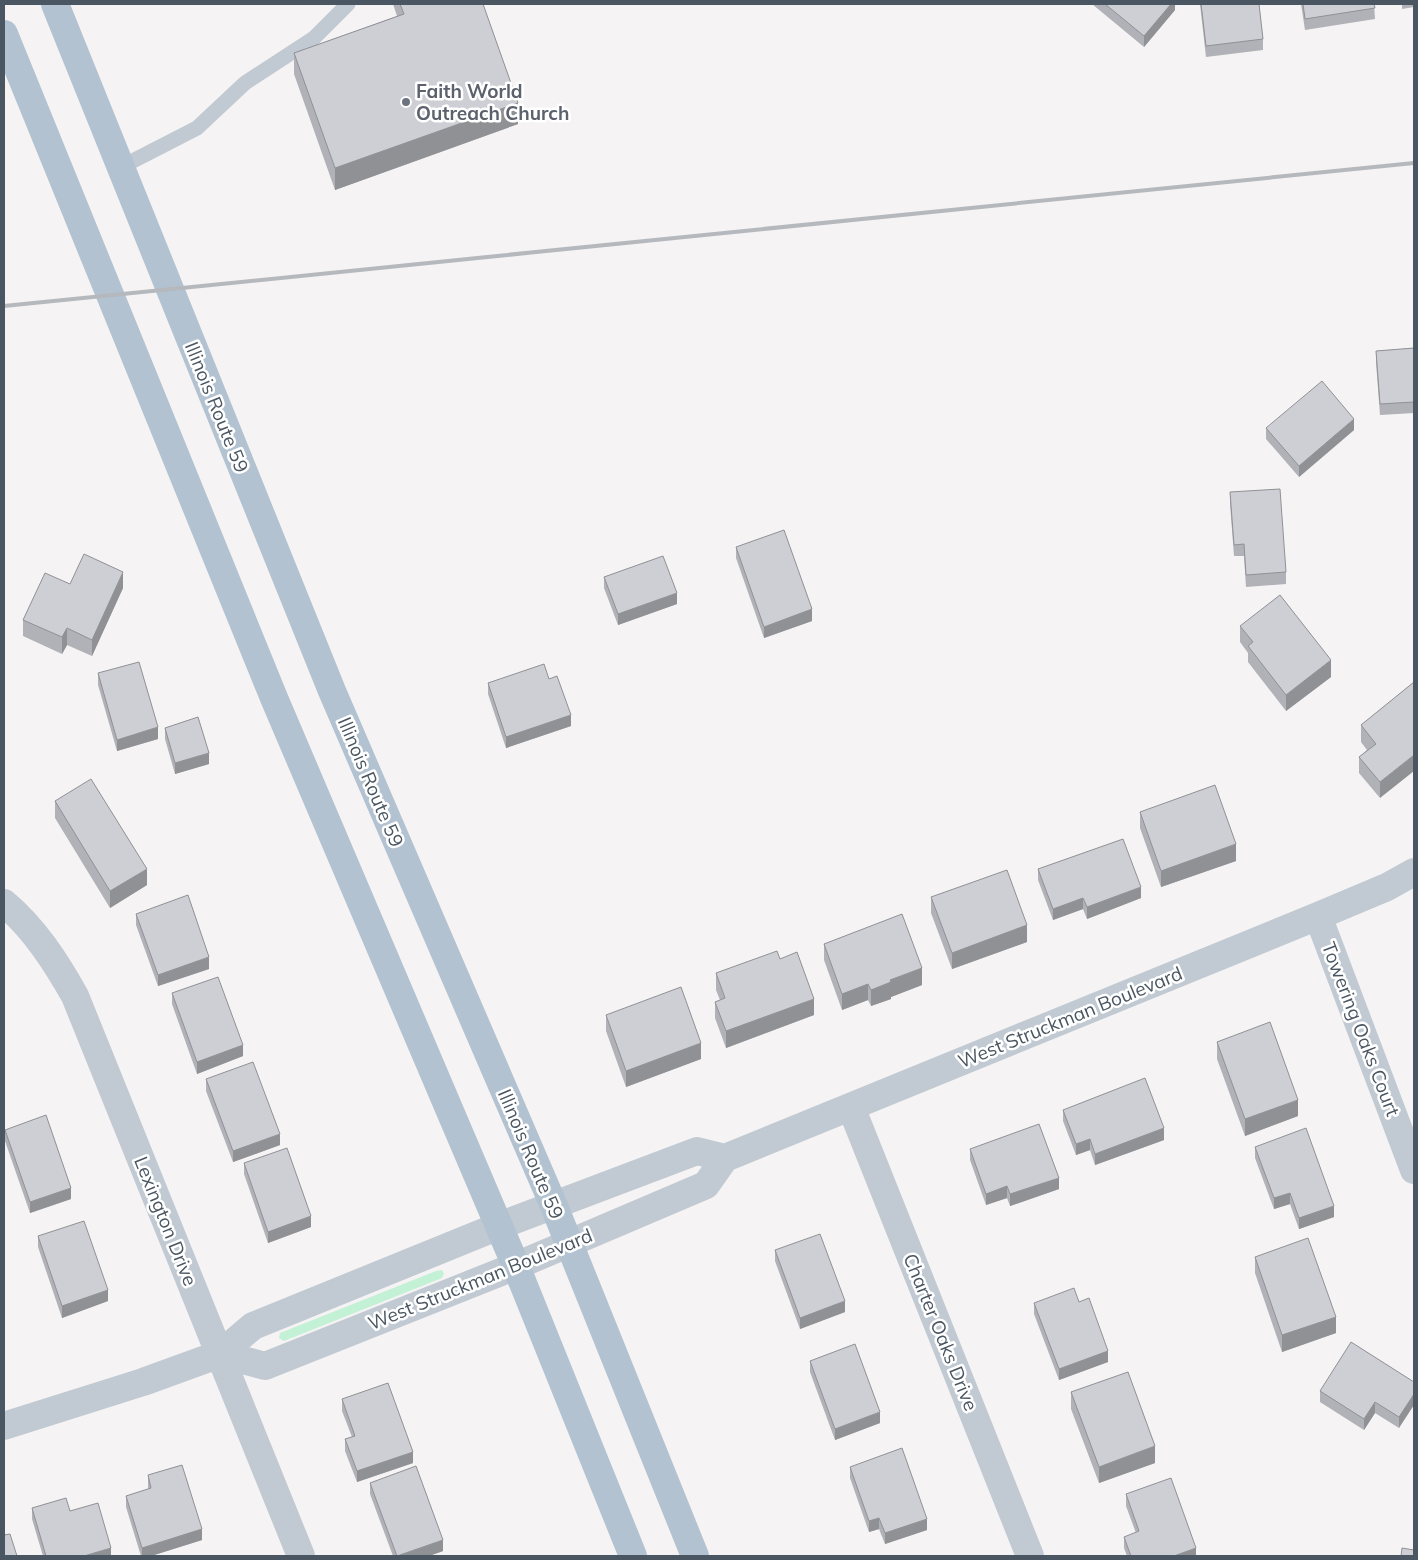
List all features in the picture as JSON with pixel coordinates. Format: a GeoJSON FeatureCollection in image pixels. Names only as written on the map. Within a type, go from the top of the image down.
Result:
{"type":"FeatureCollection","features":[{"type":"Feature","properties":{"kind":"main road","name":"Illinois Route 59"},"geometry":{"type":"LineString","coordinates":[[55,4],[332,691],[554,1206],[695,1556]]}},
{"type":"Feature","properties":{"kind":"main road"},"geometry":{"type":"LineString","coordinates":[[4,34],[274,698],[516,1266],[632,1556]]}},
{"type":"Feature","properties":{"kind":"street","name":"West Struckman Boulevard"},"geometry":{"type":"LineString","coordinates":[[220,1354],[265,1366],[516,1266],[706,1185],[725,1158],[1318,916],[1386,887],[1414,872]]}},
{"type":"Feature","properties":{"kind":"street","name":"Lexington Drive"},"geometry":{"type":"LineString","coordinates":[[4,903],[37,937],[58,966],[75,996],[301,1556]]}},
{"type":"Feature","properties":{"kind":"street","name":"Towering Oaks Court"},"geometry":{"type":"LineString","coordinates":[[1318,916],[1414,1170]]}},
{"type":"Feature","properties":{"kind":"street","name":"Charter Oaks Drive"},"geometry":{"type":"LineString","coordinates":[[851,1107],[1030,1556]]}},
{"type":"Feature","properties":{"kind":"street"},"geometry":{"type":"LineString","coordinates":[[4,1426],[135,1385],[220,1354],[253,1326],[499,1226],[697,1151],[725,1158]]}},
{"type":"Feature","properties":{"kind":"lane"},"geometry":{"type":"LineString","coordinates":[[121,167],[197,128],[244,83],[314,38],[348,4]]}},
{"type":"Feature","properties":{"kind":"green space"},"geometry":{"type":"Polygon","coordinates":[[[442,1270],[444,1274],[442,1278],[284,1341],[279,1338],[280,1333],[442,1270]]]}},
{"type":"Feature","properties":{"kind":"building","name":"Faith World Outreach Church"},"geometry":{"type":"Polygon","coordinates":[[[400,4],[483,4],[518,103],[335,168],[294,53],[404,14],[400,4]]]}},
{"type":"Feature","properties":{"kind":"building"},"geometry":{"type":"Polygon","coordinates":[[[1105,4],[1171,4],[1144,36],[1105,4]]]}},
{"type":"Feature","properties":{"kind":"building"},"geometry":{"type":"Polygon","coordinates":[[[1201,4],[1259,4],[1263,39],[1206,46],[1201,4]]]}},
{"type":"Feature","properties":{"kind":"building"},"geometry":{"type":"Polygon","coordinates":[[[1303,4],[1374,4],[1375,8],[1305,19],[1303,4]]]}},
{"type":"Feature","properties":{"kind":"building"},"geometry":{"type":"Polygon","coordinates":[[[1414,348],[1414,402],[1380,404],[1376,351],[1414,348]]]}},
{"type":"Feature","properties":{"kind":"building"},"geometry":{"type":"Polygon","coordinates":[[[1322,381],[1354,419],[1299,466],[1266,428],[1322,381]]]}},
{"type":"Feature","properties":{"kind":"building"},"geometry":{"type":"Polygon","coordinates":[[[1280,489],[1286,572],[1246,575],[1244,544],[1234,545],[1230,492],[1280,489]]]}},
{"type":"Feature","properties":{"kind":"building"},"geometry":{"type":"Polygon","coordinates":[[[784,530],[812,609],[764,627],[736,547],[784,530]]]}},
{"type":"Feature","properties":{"kind":"building"},"geometry":{"type":"Polygon","coordinates":[[[84,554],[123,572],[92,640],[67,628],[62,637],[23,620],[45,573],[70,584],[84,554]]]}},
{"type":"Feature","properties":{"kind":"building"},"geometry":{"type":"Polygon","coordinates":[[[663,556],[677,593],[618,614],[604,577],[663,556]]]}},
{"type":"Feature","properties":{"kind":"building"},"geometry":{"type":"Polygon","coordinates":[[[1280,595],[1331,660],[1286,695],[1248,646],[1253,642],[1240,626],[1280,595]]]}},
{"type":"Feature","properties":{"kind":"building"},"geometry":{"type":"Polygon","coordinates":[[[139,662],[158,727],[117,740],[98,673],[139,662]]]}},
{"type":"Feature","properties":{"kind":"building"},"geometry":{"type":"Polygon","coordinates":[[[544,664],[549,679],[557,676],[571,715],[506,737],[488,683],[544,664]]]}},
{"type":"Feature","properties":{"kind":"building"},"geometry":{"type":"Polygon","coordinates":[[[1414,682],[1414,755],[1380,782],[1359,757],[1376,744],[1361,725],[1414,682]]]}},
{"type":"Feature","properties":{"kind":"building"},"geometry":{"type":"Polygon","coordinates":[[[198,717],[209,753],[175,763],[165,728],[198,717]]]}},
{"type":"Feature","properties":{"kind":"building"},"geometry":{"type":"Polygon","coordinates":[[[91,779],[147,869],[110,891],[55,801],[91,779]]]}},
{"type":"Feature","properties":{"kind":"building"},"geometry":{"type":"Polygon","coordinates":[[[1215,785],[1236,844],[1161,871],[1140,812],[1215,785]]]}},
{"type":"Feature","properties":{"kind":"building"},"geometry":{"type":"Polygon","coordinates":[[[1123,839],[1141,887],[1087,907],[1083,898],[1053,909],[1038,869],[1123,839]]]}},
{"type":"Feature","properties":{"kind":"building"},"geometry":{"type":"Polygon","coordinates":[[[1007,870],[1027,925],[952,953],[931,897],[1007,870]]]}},
{"type":"Feature","properties":{"kind":"building"},"geometry":{"type":"Polygon","coordinates":[[[188,895],[209,957],[158,975],[136,914],[188,895]]]}},
{"type":"Feature","properties":{"kind":"building"},"geometry":{"type":"Polygon","coordinates":[[[902,914],[922,968],[890,980],[891,982],[871,990],[868,984],[842,994],[824,944],[902,914]]]}},
{"type":"Feature","properties":{"kind":"building"},"geometry":{"type":"Polygon","coordinates":[[[777,951],[780,959],[797,952],[814,999],[726,1031],[715,1002],[725,998],[716,973],[777,951]]]}},
{"type":"Feature","properties":{"kind":"building"},"geometry":{"type":"Polygon","coordinates":[[[218,977],[243,1045],[197,1062],[172,993],[218,977]]]}},
{"type":"Feature","properties":{"kind":"building"},"geometry":{"type":"Polygon","coordinates":[[[681,987],[701,1043],[626,1071],[606,1015],[681,987]]]}},
{"type":"Feature","properties":{"kind":"building"},"geometry":{"type":"Polygon","coordinates":[[[1270,1022],[1298,1100],[1245,1119],[1217,1042],[1270,1022]]]}},
{"type":"Feature","properties":{"kind":"building"},"geometry":{"type":"Polygon","coordinates":[[[253,1062],[280,1134],[233,1151],[206,1079],[253,1062]]]}},
{"type":"Feature","properties":{"kind":"building"},"geometry":{"type":"Polygon","coordinates":[[[1145,1078],[1164,1128],[1095,1154],[1090,1139],[1076,1144],[1063,1110],[1145,1078]]]}},
{"type":"Feature","properties":{"kind":"building"},"geometry":{"type":"Polygon","coordinates":[[[46,1115],[71,1188],[30,1202],[5,1130],[46,1115]]]}},
{"type":"Feature","properties":{"kind":"building"},"geometry":{"type":"Polygon","coordinates":[[[1039,1124],[1059,1178],[1010,1194],[1007,1186],[986,1194],[970,1149],[1039,1124]]]}},
{"type":"Feature","properties":{"kind":"building"},"geometry":{"type":"Polygon","coordinates":[[[1306,1128],[1334,1206],[1299,1218],[1290,1193],[1274,1198],[1255,1147],[1306,1128]]]}},
{"type":"Feature","properties":{"kind":"building"},"geometry":{"type":"Polygon","coordinates":[[[287,1148],[311,1216],[268,1232],[244,1163],[287,1148]]]}},
{"type":"Feature","properties":{"kind":"building"},"geometry":{"type":"Polygon","coordinates":[[[84,1221],[108,1290],[62,1306],[38,1236],[84,1221]]]}},
{"type":"Feature","properties":{"kind":"building"},"geometry":{"type":"Polygon","coordinates":[[[820,1234],[845,1301],[800,1318],[775,1250],[820,1234]]]}},
{"type":"Feature","properties":{"kind":"building"},"geometry":{"type":"Polygon","coordinates":[[[1308,1238],[1336,1317],[1282,1335],[1255,1257],[1308,1238]]]}},
{"type":"Feature","properties":{"kind":"building"},"geometry":{"type":"Polygon","coordinates":[[[1074,1288],[1079,1302],[1089,1298],[1108,1351],[1059,1369],[1034,1303],[1074,1288]]]}},
{"type":"Feature","properties":{"kind":"building"},"geometry":{"type":"Polygon","coordinates":[[[1351,1342],[1414,1382],[1414,1394],[1399,1417],[1375,1402],[1364,1419],[1320,1391],[1351,1342]]]}},
{"type":"Feature","properties":{"kind":"building"},"geometry":{"type":"Polygon","coordinates":[[[855,1344],[880,1412],[835,1429],[810,1361],[855,1344]]]}},
{"type":"Feature","properties":{"kind":"building"},"geometry":{"type":"Polygon","coordinates":[[[1128,1372],[1155,1446],[1099,1467],[1071,1392],[1128,1372]]]}},
{"type":"Feature","properties":{"kind":"building"},"geometry":{"type":"Polygon","coordinates":[[[388,1383],[413,1452],[357,1471],[345,1439],[355,1436],[342,1399],[388,1383]]]}},
{"type":"Feature","properties":{"kind":"building"},"geometry":{"type":"Polygon","coordinates":[[[902,1448],[927,1519],[885,1533],[879,1518],[869,1521],[850,1467],[902,1448]]]}},
{"type":"Feature","properties":{"kind":"building"},"geometry":{"type":"Polygon","coordinates":[[[182,1465],[202,1529],[142,1548],[126,1496],[151,1488],[148,1475],[182,1465]]]}},
{"type":"Feature","properties":{"kind":"building"},"geometry":{"type":"Polygon","coordinates":[[[416,1466],[443,1540],[397,1556],[370,1483],[416,1466]]]}},
{"type":"Feature","properties":{"kind":"building"},"geometry":{"type":"Polygon","coordinates":[[[1171,1478],[1196,1548],[1174,1556],[1131,1556],[1124,1537],[1139,1531],[1126,1494],[1171,1478]]]}},
{"type":"Feature","properties":{"kind":"building"},"geometry":{"type":"Polygon","coordinates":[[[66,1498],[70,1511],[98,1503],[111,1548],[84,1556],[46,1556],[32,1508],[66,1498]]]}},
{"type":"Feature","properties":{"kind":"building"},"geometry":{"type":"Polygon","coordinates":[[[10,1534],[17,1556],[4,1556],[4,1535],[10,1534]]]}},
{"type":"Feature","properties":{"kind":"building"},"geometry":{"type":"Polygon","coordinates":[[[1402,1548],[1414,1550],[1414,1556],[1401,1556],[1402,1548]]]}},
{"type":"Feature","properties":{"kind":"railway"},"geometry":{"type":"LineString","coordinates":[[4,306],[1414,163]]}},
{"type":"Feature","properties":{"kind":"place","name":"Faith World Outreach Church"},"geometry":{"type":"Point","coordinates":[406,102]}}]}
